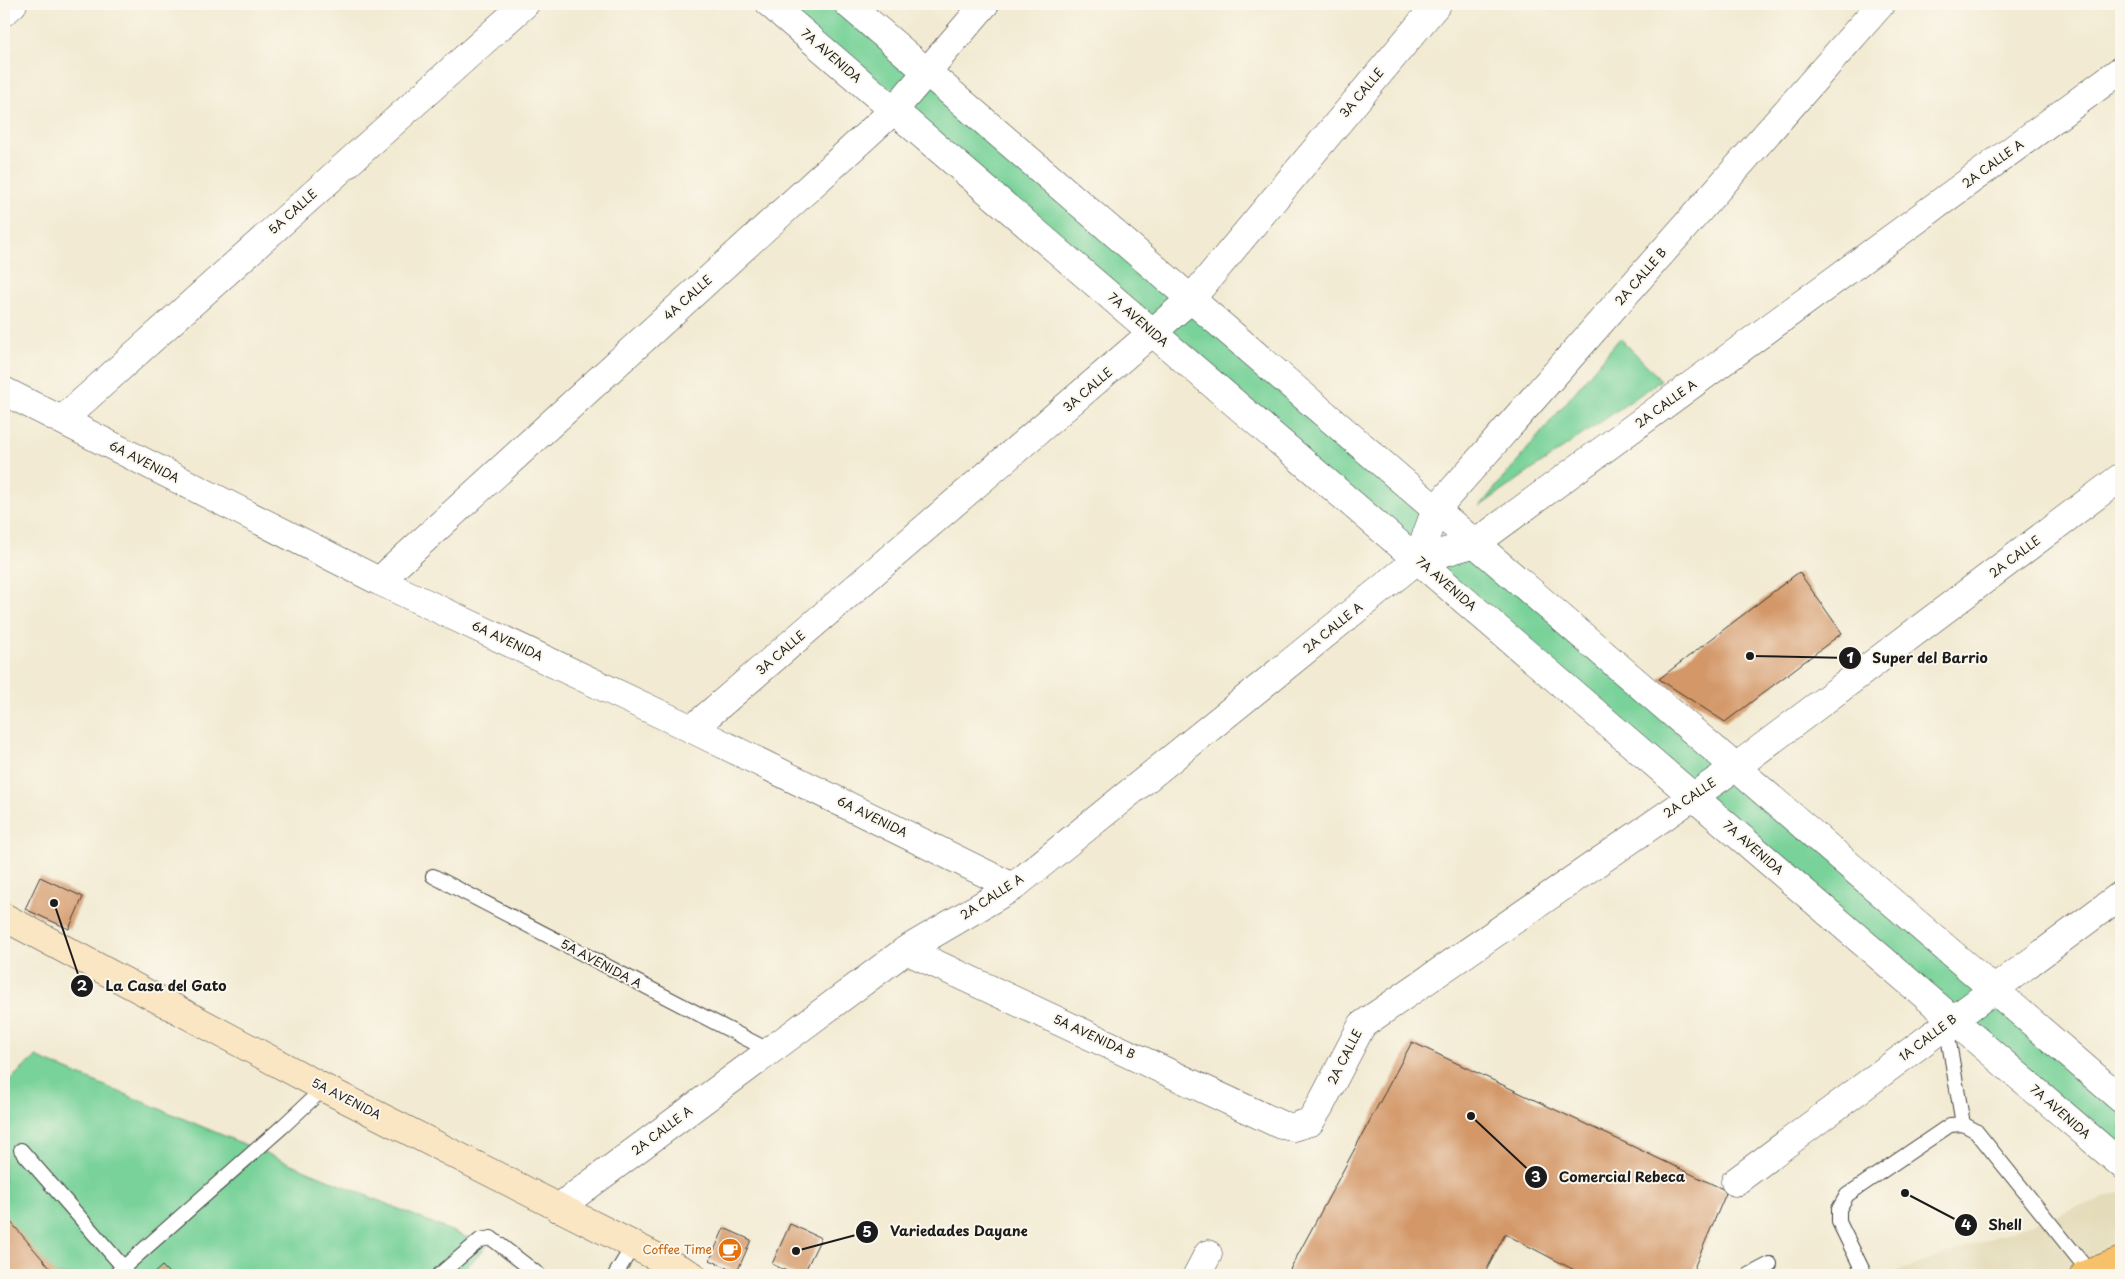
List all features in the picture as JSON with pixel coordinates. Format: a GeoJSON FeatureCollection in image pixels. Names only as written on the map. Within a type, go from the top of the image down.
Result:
{"type":"FeatureCollection","features":[{"type":"Feature","properties":{"kind":"main road","name":"5A AVENIDA"},"geometry":{"type":"LineString","coordinates":[[4,917],[324,1088],[692,1275]]}},
{"type":"Feature","properties":{"kind":"main road"},"geometry":{"type":"LineString","coordinates":[[2087,1274],[2121,1261]]}},
{"type":"Feature","properties":{"kind":"street"},"geometry":{"type":"LineString","coordinates":[[4,12],[13,4]]}},
{"type":"Feature","properties":{"kind":"street","name":"5A CALLE"},"geometry":{"type":"LineString","coordinates":[[62,420],[525,4]]}},
{"type":"Feature","properties":{"kind":"street","name":"7A AVENIDA"},"geometry":{"type":"LineString","coordinates":[[770,4],[1692,796],[1950,1022],[2121,1164]]}},
{"type":"Feature","properties":{"kind":"street"},"geometry":{"type":"LineString","coordinates":[[848,4],[2121,1099]]}},
{"type":"Feature","properties":{"kind":"street","name":"4A CALLE"},"geometry":{"type":"LineString","coordinates":[[379,580],[894,110],[985,4]]}},
{"type":"Feature","properties":{"kind":"street","name":"3A CALLE"},"geometry":{"type":"LineString","coordinates":[[692,729],[1154,333],[1191,299],[1437,4]]}},
{"type":"Feature","properties":{"kind":"street","name":"2A CALLE B"},"geometry":{"type":"LineString","coordinates":[[1417,560],[1436,509],[1881,4]]}},
{"type":"Feature","properties":{"kind":"street","name":"2A CALLE A"},"geometry":{"type":"LineString","coordinates":[[558,1208],[906,950],[1012,887],[1417,560],[1476,543],[2121,70]]}},
{"type":"Feature","properties":{"kind":"street","name":"6A AVENIDA"},"geometry":{"type":"LineString","coordinates":[[4,391],[379,580],[692,729],[1012,887]]}},
{"type":"Feature","properties":{"kind":"street","name":"2A CALLE"},"geometry":{"type":"LineString","coordinates":[[1281,1125],[1293,1127],[1310,1122],[1362,1025],[1736,767],[2121,477]]}},
{"type":"Feature","properties":{"kind":"street","name":"1A CALLE B"},"geometry":{"type":"LineString","coordinates":[[1735,1182],[2121,895]]}},
{"type":"Feature","properties":{"kind":"street","name":"5A AVENIDA B"},"geometry":{"type":"LineString","coordinates":[[906,950],[1281,1125]]}},
{"type":"Feature","properties":{"kind":"lane","name":"5A AVENIDA A"},"geometry":{"type":"LineString","coordinates":[[433,876],[770,1051]]}},
{"type":"Feature","properties":{"kind":"lane"},"geometry":{"type":"LineString","coordinates":[[1950,1022],[1963,1124]]}},
{"type":"Feature","properties":{"kind":"lane"},"geometry":{"type":"LineString","coordinates":[[21,1150],[120,1271],[324,1088]]}},
{"type":"Feature","properties":{"kind":"lane"},"geometry":{"type":"LineString","coordinates":[[1865,1275],[1839,1222],[1839,1209],[1847,1194],[1950,1125],[1963,1124],[1976,1131],[2087,1274]]}},
{"type":"Feature","properties":{"kind":"lane"},"geometry":{"type":"LineString","coordinates":[[440,1275],[480,1240],[491,1238],[539,1275]]}},
{"type":"Feature","properties":{"kind":"lane"},"geometry":{"type":"LineString","coordinates":[[615,1275],[633,1246]]}},
{"type":"Feature","properties":{"kind":"lane"},"geometry":{"type":"LineString","coordinates":[[1749,1275],[1770,1264]]}},
{"type":"Feature","properties":{"kind":"shaded area"},"geometry":{"type":"Polygon","coordinates":[[[2121,1192],[2121,1275],[1888,1275],[2121,1192]]]}},
{"type":"Feature","properties":{"kind":"green space"},"geometry":{"type":"Polygon","coordinates":[[[770,4],[848,4],[1436,509],[1418,560],[1476,543],[2121,1099],[2121,1164],[770,4]]]}},
{"type":"Feature","properties":{"kind":"green space"},"geometry":{"type":"Polygon","coordinates":[[[1620,338],[1661,380],[1480,506],[1620,338]]]}},
{"type":"Feature","properties":{"kind":"green space"},"geometry":{"type":"Polygon","coordinates":[[[36,1057],[487,1246],[459,1275],[4,1275],[4,1085],[36,1057]]]}},
{"type":"Feature","properties":{"kind":"building"},"geometry":{"type":"Polygon","coordinates":[[[1799,572],[1842,633],[1725,722],[1659,679],[1799,572]]]}},
{"type":"Feature","properties":{"kind":"building"},"geometry":{"type":"Polygon","coordinates":[[[40,877],[83,897],[69,929],[25,909],[40,877]]]}},
{"type":"Feature","properties":{"kind":"building"},"geometry":{"type":"Polygon","coordinates":[[[1412,1042],[1727,1191],[1691,1275],[1584,1275],[1505,1234],[1484,1275],[1287,1275],[1412,1042]]]}},
{"type":"Feature","properties":{"kind":"building"},"geometry":{"type":"Polygon","coordinates":[[[4,1214],[56,1275],[4,1275],[4,1214]]]}},
{"type":"Feature","properties":{"kind":"building"},"geometry":{"type":"Polygon","coordinates":[[[790,1224],[821,1238],[803,1275],[795,1275],[772,1264],[790,1224]]]}},
{"type":"Feature","properties":{"kind":"building","name":"Coffee Time"},"geometry":{"type":"Polygon","coordinates":[[[724,1228],[751,1240],[737,1272],[710,1260],[724,1228]]]}},
{"type":"Feature","properties":{"kind":"building"},"geometry":{"type":"Polygon","coordinates":[[[162,1266],[171,1275],[152,1275],[162,1266]]]}},
{"type":"Feature","properties":{"kind":"place","name":"Super del Barrio"},"geometry":{"type":"Point","coordinates":[1750,656]}},
{"type":"Feature","properties":{"kind":"place","name":"La Casa del Gato"},"geometry":{"type":"Point","coordinates":[54,903]}},
{"type":"Feature","properties":{"kind":"place","name":"Comercial Rebeca"},"geometry":{"type":"Point","coordinates":[1471,1116]}},
{"type":"Feature","properties":{"kind":"place","name":"Shell"},"geometry":{"type":"Point","coordinates":[1905,1193]}},
{"type":"Feature","properties":{"kind":"place","name":"Coffee Time"},"geometry":{"type":"Point","coordinates":[730,1250]}},
{"type":"Feature","properties":{"kind":"place","name":"Variedades Dayane"},"geometry":{"type":"Point","coordinates":[796,1251]}}]}
